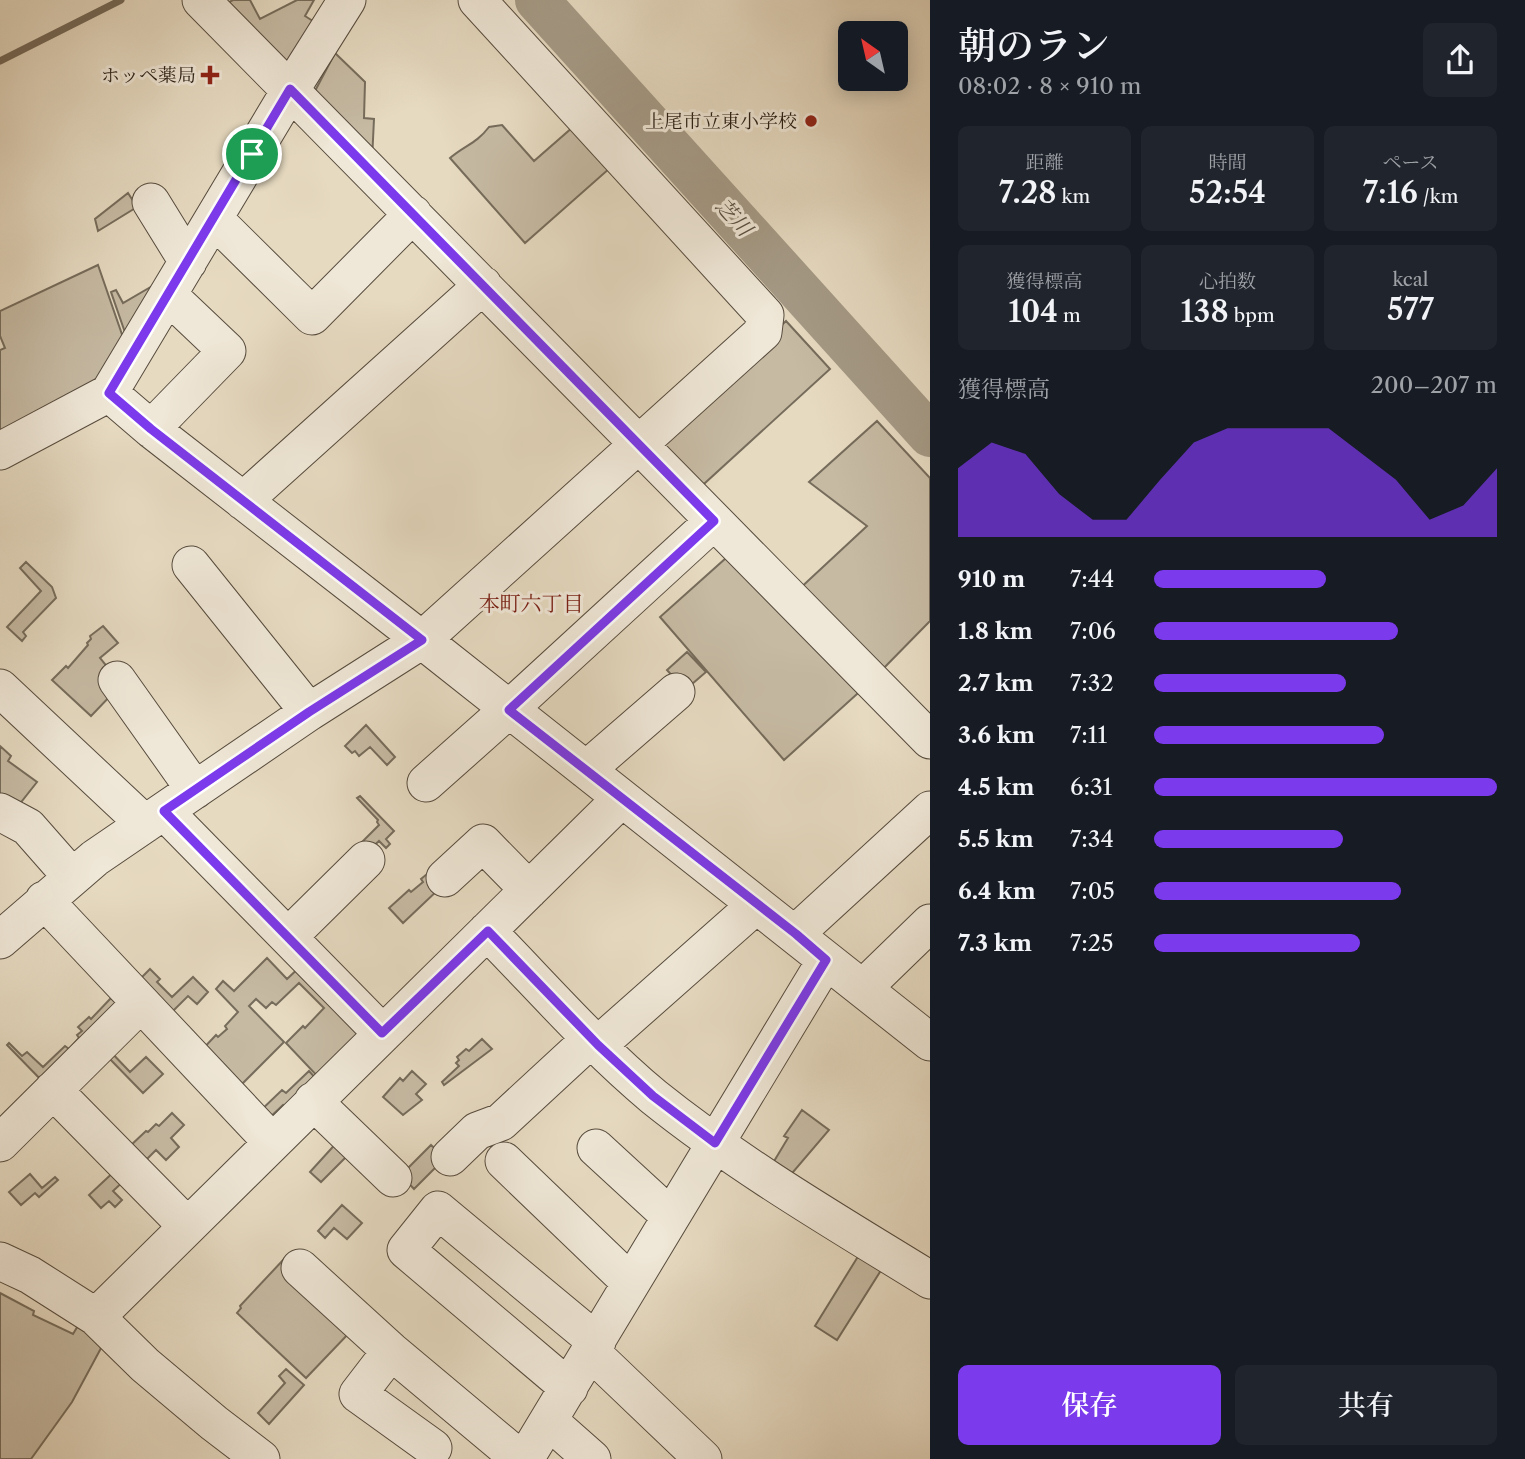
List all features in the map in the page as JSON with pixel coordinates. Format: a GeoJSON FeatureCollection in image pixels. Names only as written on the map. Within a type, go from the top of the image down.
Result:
{"type":"FeatureCollection","features":[{"type":"Feature","properties":{"kind":"street"},"geometry":{"type":"LineString","coordinates":[[201,0],[930,740]]}},
{"type":"Feature","properties":{"kind":"street"},"geometry":{"type":"LineString","coordinates":[[0,451],[109,393],[290,89],[347,0]]}},
{"type":"Feature","properties":{"kind":"street"},"geometry":{"type":"LineString","coordinates":[[0,940],[94,858],[309,712],[422,640],[763,332],[765,315],[477,0]]}},
{"type":"Feature","properties":{"kind":"street"},"geometry":{"type":"LineString","coordinates":[[151,202],[188,262]]}},
{"type":"Feature","properties":{"kind":"street"},"geometry":{"type":"LineString","coordinates":[[214,219],[312,316],[413,214]]}},
{"type":"Feature","properties":{"kind":"street"},"geometry":{"type":"LineString","coordinates":[[243,501],[483,285]]}},
{"type":"Feature","properties":{"kind":"street"},"geometry":{"type":"LineString","coordinates":[[151,429],[227,351],[168,295]]}},
{"type":"Feature","properties":{"kind":"street"},"geometry":{"type":"LineString","coordinates":[[109,393],[151,429],[930,1042]]}},
{"type":"Feature","properties":{"kind":"street"},"geometry":{"type":"LineString","coordinates":[[426,783],[714,521]]}},
{"type":"Feature","properties":{"kind":"street"},"geometry":{"type":"LineString","coordinates":[[191,565],[309,712]]}},
{"type":"Feature","properties":{"kind":"street"},"geometry":{"type":"LineString","coordinates":[[117,681],[195,790]]}},
{"type":"Feature","properties":{"kind":"street"},"geometry":{"type":"LineString","coordinates":[[0,688],[155,817],[288,937],[382,1033]]}},
{"type":"Feature","properties":{"kind":"street"},"geometry":{"type":"LineString","coordinates":[[586,770],[676,692]]}},
{"type":"Feature","properties":{"kind":"street"},"geometry":{"type":"LineString","coordinates":[[96,1317],[621,799]]}},
{"type":"Feature","properties":{"kind":"street"},"geometry":{"type":"LineString","coordinates":[[796,934],[930,810]]}},
{"type":"Feature","properties":{"kind":"street"},"geometry":{"type":"LineString","coordinates":[[0,812],[28,827],[72,877]]}},
{"type":"Feature","properties":{"kind":"street"},"geometry":{"type":"LineString","coordinates":[[445,878],[483,843],[529,890]]}},
{"type":"Feature","properties":{"kind":"street"},"geometry":{"type":"LineString","coordinates":[[288,937],[366,860]]}},
{"type":"Feature","properties":{"kind":"street"},"geometry":{"type":"LineString","coordinates":[[44,900],[272,1142]]}},
{"type":"Feature","properties":{"kind":"street"},"geometry":{"type":"LineString","coordinates":[[450,1157],[477,1131],[501,1122],[581,1048],[594,1041],[755,905]]}},
{"type":"Feature","properties":{"kind":"street"},"geometry":{"type":"LineString","coordinates":[[863,988],[930,923]]}},
{"type":"Feature","properties":{"kind":"street"},"geometry":{"type":"LineString","coordinates":[[488,931],[594,1041],[653,1096],[773,1182],[930,1280]]}},
{"type":"Feature","properties":{"kind":"street"},"geometry":{"type":"LineString","coordinates":[[300,1268],[391,1351],[523,1459],[594,1347],[826,960]]}},
{"type":"Feature","properties":{"kind":"street"},"geometry":{"type":"LineString","coordinates":[[0,1143],[141,1003]]}},
{"type":"Feature","properties":{"kind":"street"},"geometry":{"type":"LineString","coordinates":[[53,1090],[187,1226]]}},
{"type":"Feature","properties":{"kind":"street"},"geometry":{"type":"LineString","coordinates":[[313,1101],[393,1178]]}},
{"type":"Feature","properties":{"kind":"street"},"geometry":{"type":"LineString","coordinates":[[596,1147],[671,1217]]}},
{"type":"Feature","properties":{"kind":"street"},"geometry":{"type":"LineString","coordinates":[[504,1161],[631,1283]]}},
{"type":"Feature","properties":{"kind":"street"},"geometry":{"type":"LineString","coordinates":[[569,1388],[406,1250],[438,1210],[594,1347],[703,1459]]}},
{"type":"Feature","properties":{"kind":"street"},"geometry":{"type":"LineString","coordinates":[[0,1261],[30,1275],[96,1317],[165,1381],[261,1459]]}},
{"type":"Feature","properties":{"kind":"street"},"geometry":{"type":"LineString","coordinates":[[391,1351],[358,1394],[430,1453],[457,1407]]}},
{"type":"Feature","properties":{"kind":"street"},"geometry":{"type":"LineString","coordinates":[[549,1421],[592,1459]]}},
{"type":"Feature","properties":{"kind":"shaded area"},"geometry":{"type":"Polygon","coordinates":[[[233,0],[250,0],[260,19],[297,0],[314,0],[305,16],[316,23],[291,66],[220,7],[233,0]]]}},
{"type":"Feature","properties":{"kind":"shaded area"},"geometry":{"type":"Polygon","coordinates":[[[335,53],[365,82],[364,118],[374,119],[372,160],[315,91],[335,53]]]}},
{"type":"Feature","properties":{"kind":"shaded area"},"geometry":{"type":"Polygon","coordinates":[[[502,125],[534,161],[573,127],[610,168],[525,243],[450,158],[480,137],[489,127],[502,125]]]}},
{"type":"Feature","properties":{"kind":"shaded area"},"geometry":{"type":"Polygon","coordinates":[[[128,193],[137,207],[98,231],[95,219],[128,193]]]}},
{"type":"Feature","properties":{"kind":"shaded area"},"geometry":{"type":"Polygon","coordinates":[[[98,265],[127,349],[105,386],[0,441],[0,350],[5,348],[0,336],[0,311],[98,265]]]}},
{"type":"Feature","properties":{"kind":"shaded area"},"geometry":{"type":"Polygon","coordinates":[[[154,285],[129,344],[111,292],[116,290],[123,303],[154,285]]]}},
{"type":"Feature","properties":{"kind":"shaded area"},"geometry":{"type":"Polygon","coordinates":[[[786,321],[830,369],[694,493],[650,448],[786,321]]]}},
{"type":"Feature","properties":{"kind":"shaded area"},"geometry":{"type":"Polygon","coordinates":[[[877,421],[930,478],[930,621],[877,675],[796,592],[867,526],[809,482],[877,421]]]}},
{"type":"Feature","properties":{"kind":"shaded area"},"geometry":{"type":"Polygon","coordinates":[[[735,550],[867,685],[784,760],[660,617],[735,550]]]}},
{"type":"Feature","properties":{"kind":"shaded area"},"geometry":{"type":"Polygon","coordinates":[[[26,562],[52,587],[56,598],[23,632],[26,636],[22,641],[7,627],[41,591],[20,568],[26,562]]]}},
{"type":"Feature","properties":{"kind":"shaded area"},"geometry":{"type":"Polygon","coordinates":[[[103,626],[118,643],[100,658],[113,674],[116,690],[91,716],[52,680],[66,666],[68,668],[88,645],[90,636],[103,626]]]}},
{"type":"Feature","properties":{"kind":"shaded area"},"geometry":{"type":"Polygon","coordinates":[[[687,652],[706,672],[685,690],[667,670],[687,652]]]}},
{"type":"Feature","properties":{"kind":"shaded area"},"geometry":{"type":"Polygon","coordinates":[[[366,725],[395,757],[387,765],[370,747],[359,756],[345,746],[366,725]]]}},
{"type":"Feature","properties":{"kind":"shaded area"},"geometry":{"type":"Polygon","coordinates":[[[0,746],[11,756],[8,761],[37,782],[3,825],[0,824],[0,746]]]}},
{"type":"Feature","properties":{"kind":"shaded area"},"geometry":{"type":"Polygon","coordinates":[[[360,796],[394,831],[386,839],[390,844],[386,848],[379,841],[366,853],[359,845],[379,825],[378,820],[357,798],[360,796]]]}},
{"type":"Feature","properties":{"kind":"shaded area"},"geometry":{"type":"Polygon","coordinates":[[[427,874],[440,888],[403,923],[389,908],[409,890],[411,892],[423,882],[421,879],[427,874]]]}},
{"type":"Feature","properties":{"kind":"shaded area"},"geometry":{"type":"Polygon","coordinates":[[[267,958],[287,979],[303,964],[366,1028],[322,1081],[286,1043],[324,1008],[299,983],[276,1005],[272,1002],[266,1008],[256,999],[249,1006],[284,1042],[235,1091],[198,1054],[216,1035],[218,1037],[227,1029],[225,1026],[238,1012],[216,989],[223,981],[234,991],[267,958]]]}},
{"type":"Feature","properties":{"kind":"shaded area"},"geometry":{"type":"Polygon","coordinates":[[[150,969],[160,979],[157,982],[172,997],[193,977],[208,992],[197,1004],[188,996],[173,1011],[134,985],[150,969]]]}},
{"type":"Feature","properties":{"kind":"shaded area"},"geometry":{"type":"Polygon","coordinates":[[[111,998],[124,1011],[47,1086],[7,1045],[9,1043],[22,1056],[27,1052],[43,1067],[65,1046],[69,1049],[82,1031],[78,1027],[89,1017],[91,1019],[111,998]]]}},
{"type":"Feature","properties":{"kind":"shaded area"},"geometry":{"type":"Polygon","coordinates":[[[482,1039],[492,1049],[444,1085],[442,1082],[459,1066],[456,1063],[459,1060],[457,1057],[466,1049],[469,1051],[482,1039]]]}},
{"type":"Feature","properties":{"kind":"shaded area"},"geometry":{"type":"Polygon","coordinates":[[[108,1049],[130,1072],[146,1057],[163,1074],[143,1093],[104,1053],[108,1049]]]}},
{"type":"Feature","properties":{"kind":"shaded area"},"geometry":{"type":"Polygon","coordinates":[[[309,1071],[320,1083],[289,1112],[283,1105],[265,1122],[257,1114],[282,1090],[286,1093],[309,1071]]]}},
{"type":"Feature","properties":{"kind":"shaded area"},"geometry":{"type":"Polygon","coordinates":[[[412,1071],[426,1084],[416,1094],[422,1100],[403,1115],[383,1097],[400,1078],[403,1081],[412,1071]]]}},
{"type":"Feature","properties":{"kind":"shaded area"},"geometry":{"type":"Polygon","coordinates":[[[802,1110],[829,1130],[788,1178],[770,1168],[788,1138],[784,1136],[802,1110]]]}},
{"type":"Feature","properties":{"kind":"shaded area"},"geometry":{"type":"Polygon","coordinates":[[[172,1113],[184,1125],[171,1138],[179,1147],[166,1160],[156,1150],[139,1167],[129,1147],[156,1124],[159,1126],[172,1113]]]}},
{"type":"Feature","properties":{"kind":"shaded area"},"geometry":{"type":"Polygon","coordinates":[[[340,1139],[352,1151],[321,1182],[310,1172],[340,1139]]]}},
{"type":"Feature","properties":{"kind":"shaded area"},"geometry":{"type":"Polygon","coordinates":[[[431,1145],[445,1158],[414,1189],[401,1175],[431,1145]]]}},
{"type":"Feature","properties":{"kind":"shaded area"},"geometry":{"type":"Polygon","coordinates":[[[118,1168],[127,1178],[113,1191],[122,1200],[115,1207],[109,1201],[101,1208],[89,1195],[118,1168]]]}},
{"type":"Feature","properties":{"kind":"shaded area"},"geometry":{"type":"Polygon","coordinates":[[[30,1174],[42,1188],[55,1177],[58,1180],[39,1197],[35,1193],[21,1205],[9,1192],[30,1174]]]}},
{"type":"Feature","properties":{"kind":"shaded area"},"geometry":{"type":"Polygon","coordinates":[[[342,1205],[362,1223],[347,1239],[334,1228],[325,1238],[318,1231],[342,1205]]]}},
{"type":"Feature","properties":{"kind":"shaded area"},"geometry":{"type":"Polygon","coordinates":[[[862,1250],[885,1264],[837,1340],[815,1326],[862,1250]]]}},
{"type":"Feature","properties":{"kind":"shaded area"},"geometry":{"type":"Polygon","coordinates":[[[284,1259],[352,1330],[306,1378],[237,1313],[240,1306],[284,1259]]]}},
{"type":"Feature","properties":{"kind":"shaded area"},"geometry":{"type":"Polygon","coordinates":[[[0,1293],[34,1311],[33,1315],[73,1334],[82,1319],[107,1337],[72,1402],[31,1459],[0,1459],[0,1293]]]}},
{"type":"Feature","properties":{"kind":"shaded area"},"geometry":{"type":"Polygon","coordinates":[[[286,1369],[304,1385],[269,1424],[258,1413],[285,1383],[279,1376],[286,1369]]]}},
{"type":"Feature","properties":{"kind":"waterway"},"geometry":{"type":"LineString","coordinates":[[0,61],[121,0]]}},
{"type":"Feature","properties":{"kind":"waterway","name":"芝川"},"geometry":{"type":"LineString","coordinates":[[537,0],[930,435]]}},
{"type":"Feature","properties":{"kind":"place","name":"ホッペ薬局"},"geometry":{"type":"Point","coordinates":[210,75]}},
{"type":"Feature","properties":{"kind":"place","name":"上尾市立東小学校"},"geometry":{"type":"Point","coordinates":[811,121]}},
{"type":"Feature","properties":{"kind":"district","name":"本町六丁目"},"geometry":{"type":"Point","coordinates":[531,603]}},
{"type":"Feature","properties":{"kind":"route"},"geometry":{"type":"LineString","coordinates":[[290,89],[714,521],[509,710],[826,960],[715,1143],[653,1096],[589,1037],[488,931],[382,1033],[164,811],[309,712],[422,640],[151,429],[109,393],[252,154],[290,89]]}}]}
